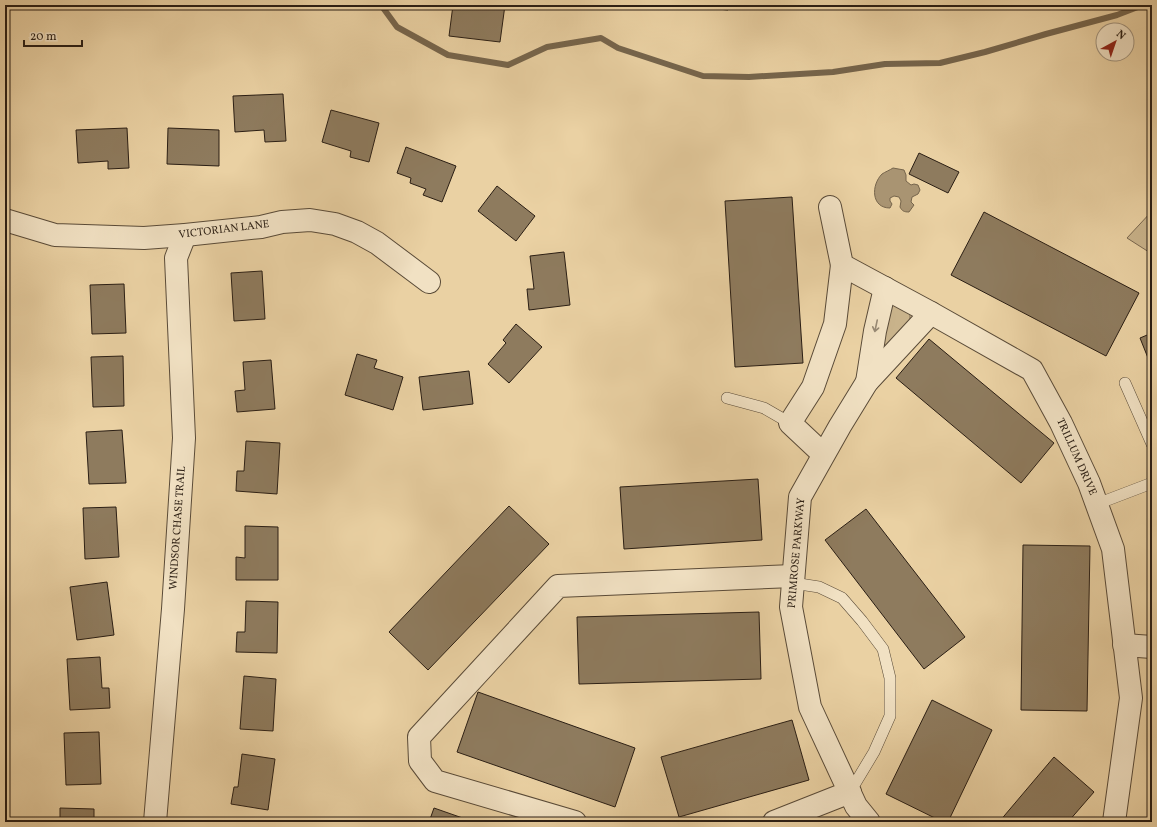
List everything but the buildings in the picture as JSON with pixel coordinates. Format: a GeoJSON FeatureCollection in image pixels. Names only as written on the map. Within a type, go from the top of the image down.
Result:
{"type":"FeatureCollection","features":[{"type":"Feature","properties":{"kind":"street"},"geometry":{"type":"LineString","coordinates":[[823,454],[790,423],[813,387],[835,324],[842,265],[830,207]]}},
{"type":"Feature","properties":{"kind":"street","name":"VICTORIAN LANE"},"geometry":{"type":"LineString","coordinates":[[5,220],[55,234],[144,238],[261,227],[282,222],[310,220],[335,224],[357,232],[377,244],[429,282]]}},
{"type":"Feature","properties":{"kind":"street","name":"WINDSOR CHASE TRAIL"},"geometry":{"type":"LineString","coordinates":[[155,822],[173,609],[184,438],[176,258],[185,235]]}},
{"type":"Feature","properties":{"kind":"street","name":"TRILLUM DRIVE"},"geometry":{"type":"LineString","coordinates":[[842,265],[1032,370],[1062,423],[1089,482],[1113,549],[1131,698],[1114,822]]}},
{"type":"Feature","properties":{"kind":"street","name":"PRIMROSE PARKWAY"},"geometry":{"type":"LineString","coordinates":[[867,382],[875,331],[885,288]]}},
{"type":"Feature","properties":{"kind":"street","name":"PRIMROSE PARKWAY"},"geometry":{"type":"LineString","coordinates":[[869,822],[856,806],[810,707],[791,607],[800,497],[823,454],[867,382],[931,313]]}},
{"type":"Feature","properties":{"kind":"street"},"geometry":{"type":"LineString","coordinates":[[575,822],[435,781],[420,761],[420,737],[558,586],[793,579]]}},
{"type":"Feature","properties":{"kind":"street"},"geometry":{"type":"LineString","coordinates":[[1124,645],[1152,647]]}},
{"type":"Feature","properties":{"kind":"street"},"geometry":{"type":"LineString","coordinates":[[774,822],[850,792]]}},
{"type":"Feature","properties":{"kind":"street"},"geometry":{"type":"LineString","coordinates":[[1098,822],[1117,798]]}},
{"type":"Feature","properties":{"kind":"lane"},"geometry":{"type":"LineString","coordinates":[[1126,383],[1152,444]]}},
{"type":"Feature","properties":{"kind":"lane"},"geometry":{"type":"LineString","coordinates":[[727,398],[764,408],[790,423]]}},
{"type":"Feature","properties":{"kind":"lane"},"geometry":{"type":"LineString","coordinates":[[1097,504],[1152,483]]}},
{"type":"Feature","properties":{"kind":"lane"},"geometry":{"type":"LineString","coordinates":[[793,579],[819,587],[842,598],[883,649],[890,678],[890,716],[874,752],[850,792]]}},
{"type":"Feature","properties":{"kind":"shaded area"},"geometry":{"type":"Polygon","coordinates":[[[893,168],[904,170],[906,181],[911,185],[918,185],[920,190],[918,194],[912,197],[911,202],[914,205],[909,212],[903,211],[900,207],[901,201],[899,197],[894,196],[890,198],[892,204],[890,208],[884,207],[876,200],[875,190],[878,179],[882,174],[893,168]]]}},
{"type":"Feature","properties":{"kind":"shaded area"},"geometry":{"type":"Polygon","coordinates":[[[1152,211],[1152,254],[1127,238],[1152,211]]]}},
{"type":"Feature","properties":{"kind":"shaded area"},"geometry":{"type":"Polygon","coordinates":[[[895,304],[907,309],[910,315],[910,322],[882,360],[885,320],[889,306],[895,304]]]}},
{"type":"Feature","properties":{"kind":"waterway"},"geometry":{"type":"LineString","coordinates":[[381,5],[397,27],[448,55],[508,65],[547,47],[601,38],[618,48],[703,76],[749,77],[833,72],[885,64],[940,63],[1117,15],[1143,5]]}}]}
